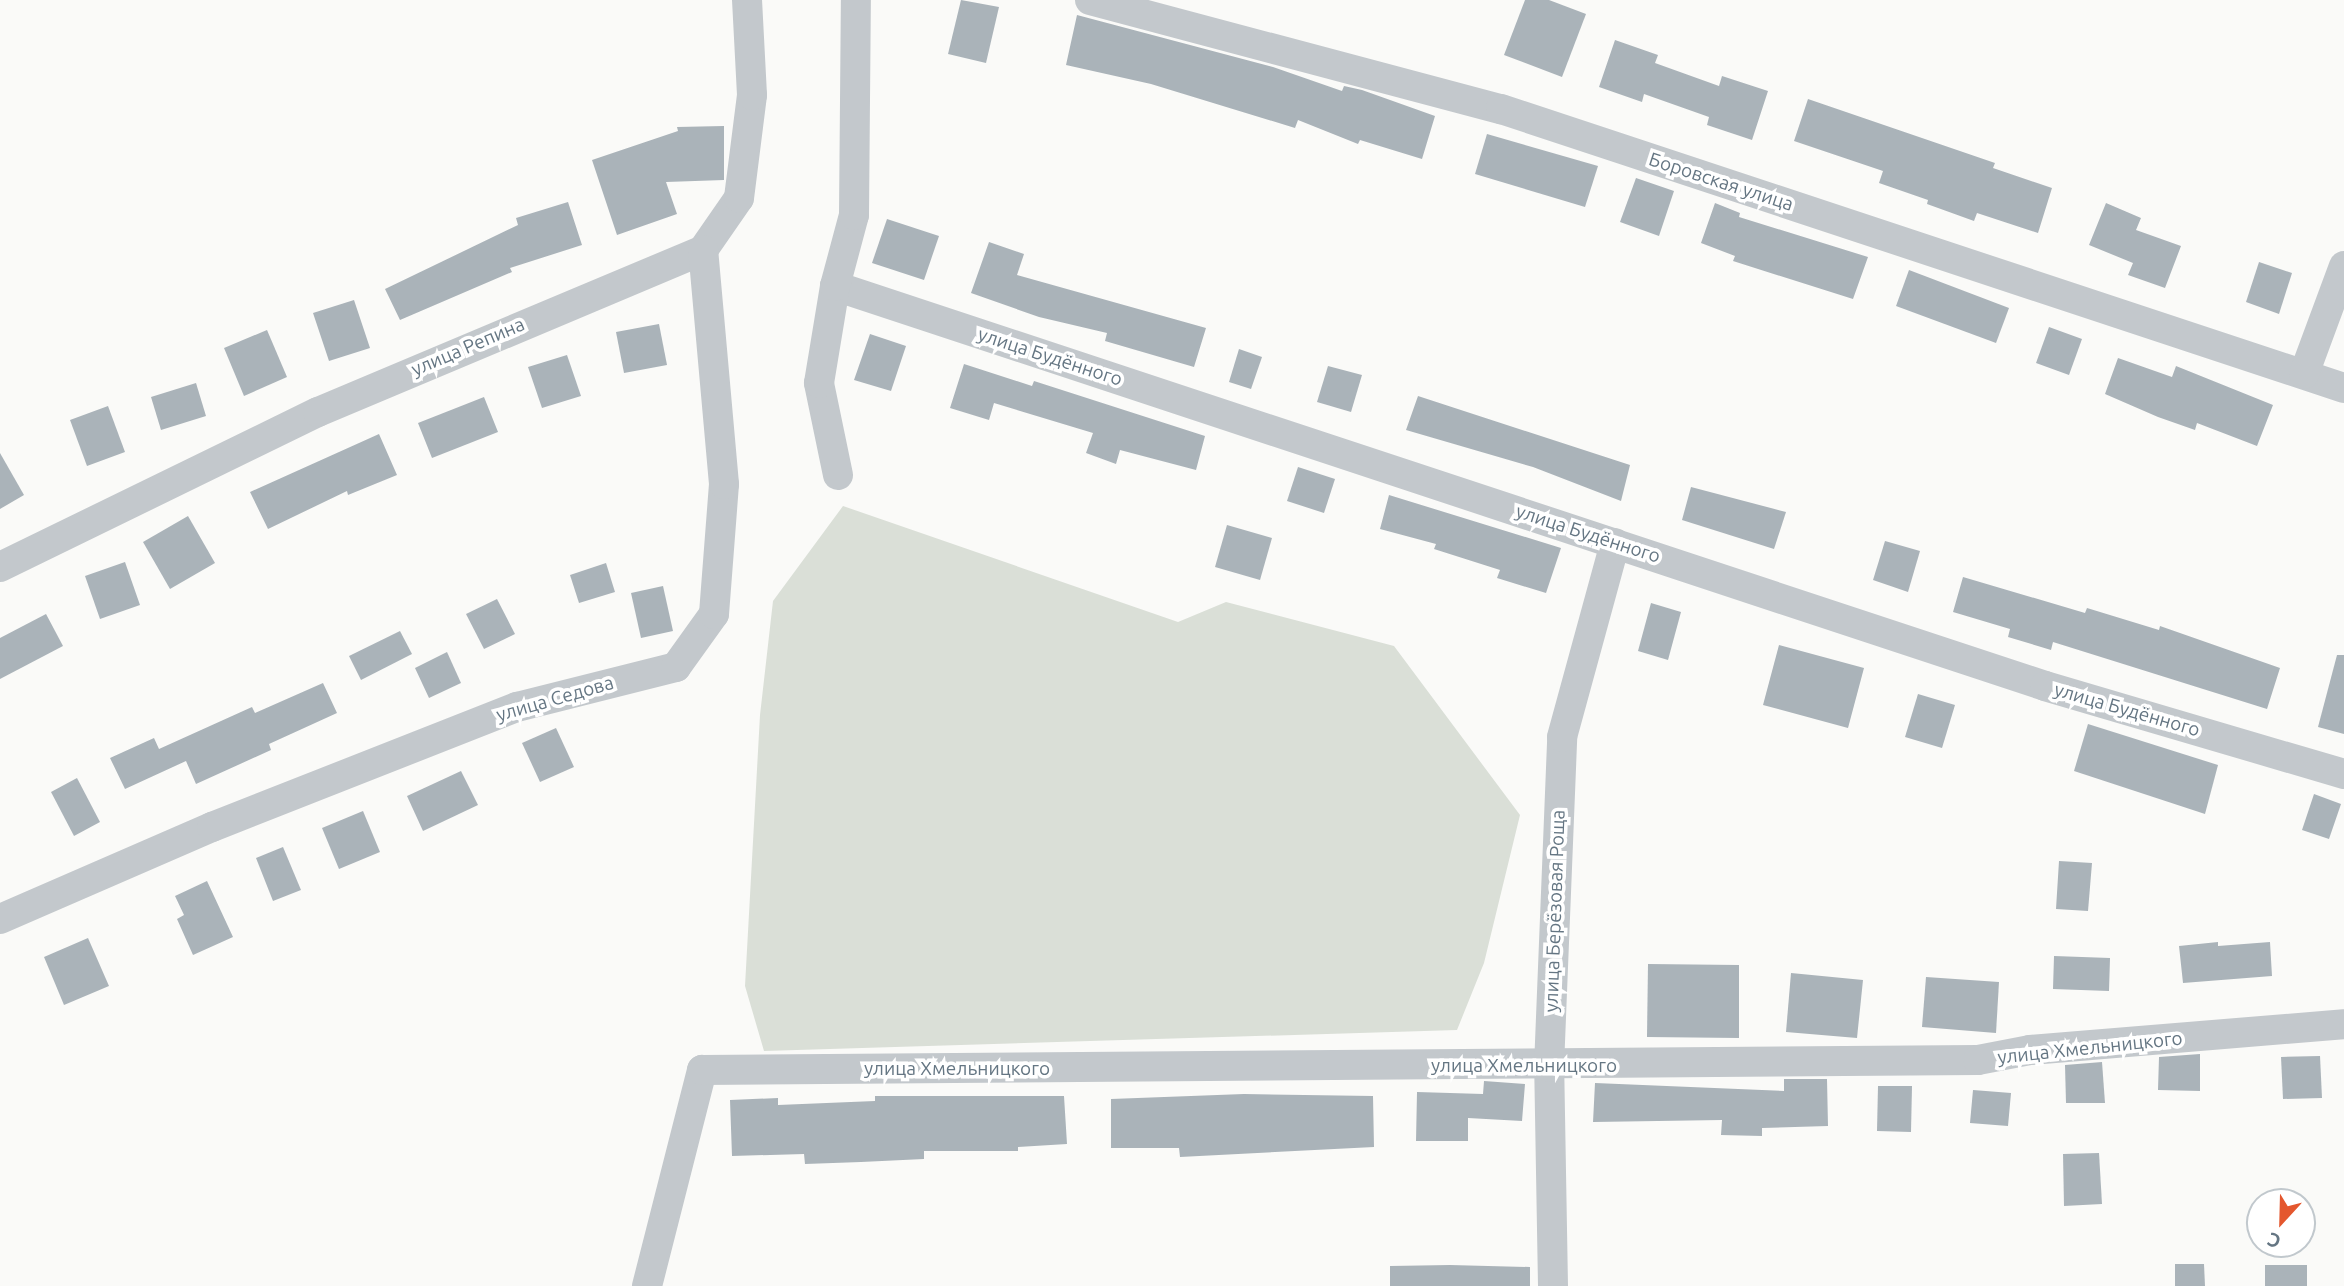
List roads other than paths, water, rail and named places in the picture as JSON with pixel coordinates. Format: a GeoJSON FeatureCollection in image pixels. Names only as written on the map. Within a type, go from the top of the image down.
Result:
{"type":"FeatureCollection","features":[{"type":"Feature","properties":{"kind":"street"},"geometry":{"type":"LineString","coordinates":[[703,250],[739,198],[752,95],[747,0]]}},
{"type":"Feature","properties":{"kind":"street"},"geometry":{"type":"LineString","coordinates":[[838,475],[819,383],[835,286],[854,215],[856,0]]}},
{"type":"Feature","properties":{"kind":"street","name":"Боровская улица"},"geometry":{"type":"LineString","coordinates":[[1090,0],[1501,109],[2344,388]]}},
{"type":"Feature","properties":{"kind":"street","name":"улица Репина"},"geometry":{"type":"LineString","coordinates":[[0,566],[318,412],[703,250]]}},
{"type":"Feature","properties":{"kind":"street","name":"улица Седова"},"geometry":{"type":"LineString","coordinates":[[0,919],[212,827],[516,707],[677,667],[714,614],[724,484],[703,250]]}},
{"type":"Feature","properties":{"kind":"street"},"geometry":{"type":"LineString","coordinates":[[2304,374],[2344,266]]}},
{"type":"Feature","properties":{"kind":"street","name":"улица Будённого"},"geometry":{"type":"LineString","coordinates":[[835,286],[2045,686],[2344,774]]}},
{"type":"Feature","properties":{"kind":"street","name":"улица Берёзовая Роща"},"geometry":{"type":"LineString","coordinates":[[1553,1286],[1549,1067],[1562,737],[1615,543]]}},
{"type":"Feature","properties":{"kind":"street","name":"улица Хмельницкого"},"geometry":{"type":"LineString","coordinates":[[647,1286],[702,1070],[1549,1067],[1978,1060],[2030,1051],[2344,1024]]}}]}
